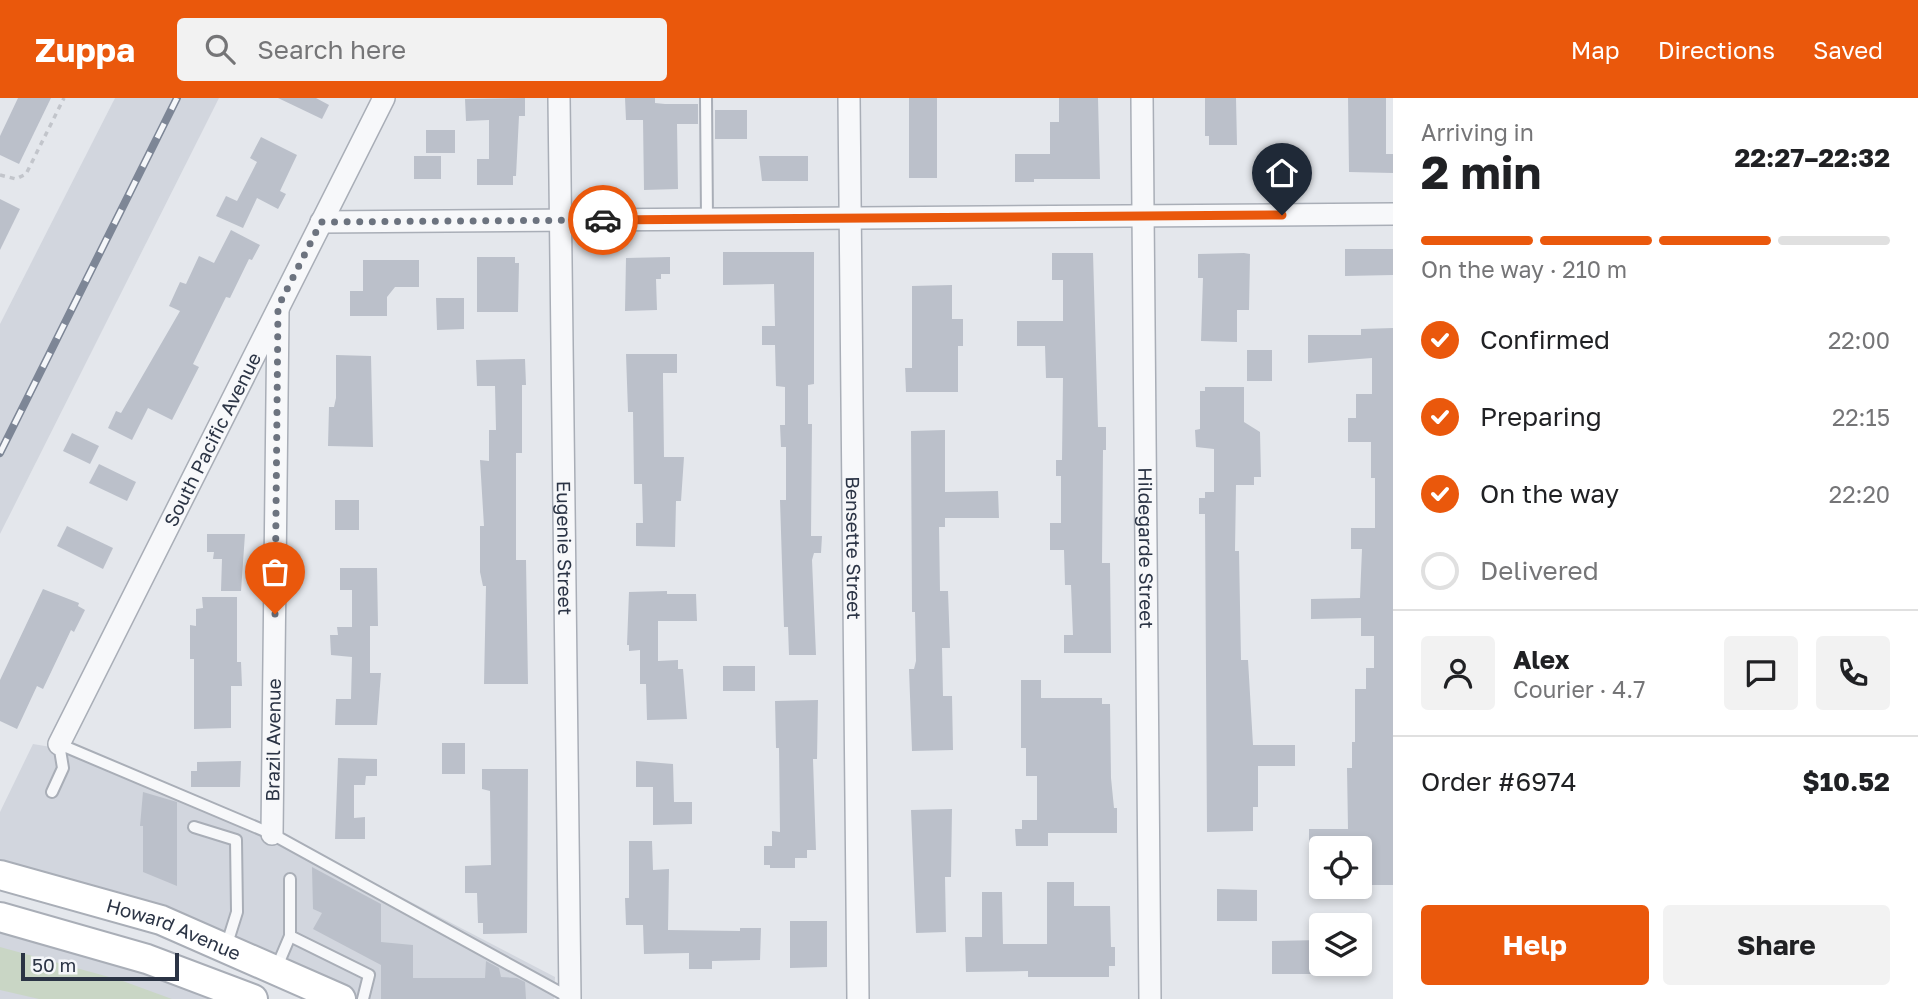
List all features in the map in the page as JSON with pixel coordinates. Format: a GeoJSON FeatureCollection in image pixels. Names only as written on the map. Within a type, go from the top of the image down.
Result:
{"type":"FeatureCollection","features":[{"type":"Feature","properties":{"kind":"main road","name":"Howard Avenue"},"geometry":{"type":"LineString","coordinates":[[0,876],[161,920],[341,999]]}},
{"type":"Feature","properties":{"kind":"main road","name":"Howard Avenue"},"geometry":{"type":"LineString","coordinates":[[0,917],[147,959],[253,999]]}},
{"type":"Feature","properties":{"kind":"street","name":"South Pacific Avenue"},"geometry":{"type":"LineString","coordinates":[[59,744],[384,98]]}},
{"type":"Feature","properties":{"kind":"street","name":"Eugenie Street"},"geometry":{"type":"LineString","coordinates":[[559,98],[570,999]]}},
{"type":"Feature","properties":{"kind":"street","name":"Bensette Street"},"geometry":{"type":"LineString","coordinates":[[849,98],[858,999]]}},
{"type":"Feature","properties":{"kind":"street","name":"Hildegarde Street"},"geometry":{"type":"LineString","coordinates":[[1142,98],[1150,999]]}},
{"type":"Feature","properties":{"kind":"street"},"geometry":{"type":"LineString","coordinates":[[321,222],[1393,214]]}},
{"type":"Feature","properties":{"kind":"street","name":"Brazil Avenue"},"geometry":{"type":"LineString","coordinates":[[272,834],[278,307]]}},
{"type":"Feature","properties":{"kind":"lane"},"geometry":{"type":"LineString","coordinates":[[706,98],[707,219]]}},
{"type":"Feature","properties":{"kind":"lane"},"geometry":{"type":"LineString","coordinates":[[59,744],[272,834],[570,999]]}},
{"type":"Feature","properties":{"kind":"lane"},"geometry":{"type":"LineString","coordinates":[[52,792],[63,768],[59,744]]}},
{"type":"Feature","properties":{"kind":"lane"},"geometry":{"type":"LineString","coordinates":[[194,827],[236,840],[237,912],[226,947]]}},
{"type":"Feature","properties":{"kind":"lane"},"geometry":{"type":"LineString","coordinates":[[276,969],[290,936],[290,879]]}},
{"type":"Feature","properties":{"kind":"lane"},"geometry":{"type":"LineString","coordinates":[[290,936],[369,975],[363,999]]}},
{"type":"Feature","properties":{"kind":"path"},"geometry":{"type":"LineString","coordinates":[[0,174],[16,179],[26,174],[64,98]]}},
{"type":"Feature","properties":{"kind":"shaded area"},"geometry":{"type":"Polygon","coordinates":[[[115,98],[219,98],[0,534],[0,324],[115,98]]]}},
{"type":"Feature","properties":{"kind":"shaded area"},"geometry":{"type":"Polygon","coordinates":[[[33,744],[81,747],[288,838],[555,977],[554,999],[356,999],[278,960],[0,865],[0,812],[33,744]]]}},
{"type":"Feature","properties":{"kind":"shaded area"},"geometry":{"type":"Polygon","coordinates":[[[0,931],[80,952],[213,999],[0,999],[0,931]]]}},
{"type":"Feature","properties":{"kind":"green space"},"geometry":{"type":"Polygon","coordinates":[[[0,947],[120,980],[172,999],[39,999],[0,990],[0,947]]]}},
{"type":"Feature","properties":{"kind":"building"},"geometry":{"type":"Polygon","coordinates":[[[18,98],[51,98],[19,164],[0,155],[0,136],[18,98]]]}},
{"type":"Feature","properties":{"kind":"building"},"geometry":{"type":"Polygon","coordinates":[[[278,98],[316,98],[329,105],[322,119],[278,98]]]}},
{"type":"Feature","properties":{"kind":"building"},"geometry":{"type":"Polygon","coordinates":[[[525,98],[525,116],[519,116],[516,176],[513,176],[513,185],[477,185],[477,159],[489,159],[489,120],[466,121],[465,99],[525,98]]]}},
{"type":"Feature","properties":{"kind":"building"},"geometry":{"type":"Polygon","coordinates":[[[625,98],[655,98],[655,103],[665,104],[698,104],[698,124],[677,124],[678,189],[644,190],[643,120],[626,120],[625,98]]]}},
{"type":"Feature","properties":{"kind":"building"},"geometry":{"type":"Polygon","coordinates":[[[909,98],[937,98],[937,178],[909,178],[909,98]]]}},
{"type":"Feature","properties":{"kind":"building"},"geometry":{"type":"Polygon","coordinates":[[[1059,98],[1098,98],[1100,179],[1034,179],[1034,182],[1015,182],[1015,154],[1050,154],[1050,122],[1059,122],[1059,98]]]}},
{"type":"Feature","properties":{"kind":"building"},"geometry":{"type":"Polygon","coordinates":[[[1205,98],[1236,98],[1237,145],[1209,145],[1209,136],[1205,136],[1205,98]]]}},
{"type":"Feature","properties":{"kind":"building"},"geometry":{"type":"Polygon","coordinates":[[[1348,98],[1386,98],[1386,154],[1393,154],[1393,173],[1349,172],[1348,98]]]}},
{"type":"Feature","properties":{"kind":"building"},"geometry":{"type":"Polygon","coordinates":[[[715,110],[747,110],[747,139],[715,139],[715,110]]]}},
{"type":"Feature","properties":{"kind":"building"},"geometry":{"type":"Polygon","coordinates":[[[426,130],[455,130],[455,153],[426,153],[426,130]]]}},
{"type":"Feature","properties":{"kind":"building"},"geometry":{"type":"Polygon","coordinates":[[[261,137],[297,155],[280,191],[286,194],[278,209],[257,198],[243,228],[216,216],[226,196],[237,201],[257,162],[250,158],[261,137]]]}},
{"type":"Feature","properties":{"kind":"building"},"geometry":{"type":"Polygon","coordinates":[[[414,156],[441,156],[441,179],[414,179],[414,156]]]}},
{"type":"Feature","properties":{"kind":"building"},"geometry":{"type":"Polygon","coordinates":[[[759,156],[808,156],[808,181],[762,181],[759,156]]]}},
{"type":"Feature","properties":{"kind":"building"},"geometry":{"type":"Polygon","coordinates":[[[0,199],[20,209],[0,250],[0,199]]]}},
{"type":"Feature","properties":{"kind":"building"},"geometry":{"type":"Polygon","coordinates":[[[231,230],[260,245],[252,260],[249,259],[230,298],[226,297],[193,364],[199,367],[172,420],[148,408],[132,440],[108,428],[116,411],[121,413],[180,311],[169,306],[180,282],[186,284],[199,256],[214,263],[231,230]]]}},
{"type":"Feature","properties":{"kind":"building"},"geometry":{"type":"Polygon","coordinates":[[[1345,249],[1393,249],[1393,275],[1345,276],[1345,249]]]}},
{"type":"Feature","properties":{"kind":"building"},"geometry":{"type":"Polygon","coordinates":[[[723,252],[814,252],[814,384],[808,385],[808,424],[812,424],[811,536],[822,536],[821,553],[814,553],[812,560],[816,655],[789,655],[788,627],[784,627],[780,500],[786,500],[786,447],[781,447],[780,425],[785,425],[785,387],[776,386],[775,345],[762,345],[762,326],[775,326],[774,284],[723,285],[723,252]]]}},
{"type":"Feature","properties":{"kind":"building"},"geometry":{"type":"Polygon","coordinates":[[[1052,253],[1093,253],[1098,427],[1106,427],[1106,450],[1103,450],[1102,563],[1110,563],[1111,653],[1064,653],[1064,635],[1073,635],[1071,585],[1065,585],[1064,550],[1050,550],[1050,523],[1061,523],[1061,476],[1056,476],[1056,460],[1062,460],[1063,378],[1046,378],[1045,346],[1017,346],[1017,321],[1063,321],[1063,280],[1052,280],[1052,253]]]}},
{"type":"Feature","properties":{"kind":"building"},"geometry":{"type":"Polygon","coordinates":[[[1198,254],[1250,254],[1249,310],[1237,310],[1237,342],[1201,341],[1203,278],[1198,278],[1198,254]]]}},
{"type":"Feature","properties":{"kind":"building"},"geometry":{"type":"Polygon","coordinates":[[[477,257],[515,257],[515,263],[519,263],[518,312],[477,312],[477,257]]]}},
{"type":"Feature","properties":{"kind":"building"},"geometry":{"type":"Polygon","coordinates":[[[670,257],[670,274],[661,274],[661,279],[656,279],[657,310],[625,311],[626,258],[670,257]]]}},
{"type":"Feature","properties":{"kind":"building"},"geometry":{"type":"Polygon","coordinates":[[[363,260],[419,260],[419,287],[395,287],[387,297],[387,316],[350,316],[350,291],[363,291],[363,260]]]}},
{"type":"Feature","properties":{"kind":"building"},"geometry":{"type":"Polygon","coordinates":[[[952,285],[952,319],[963,319],[963,346],[958,346],[958,392],[906,392],[905,368],[912,368],[912,286],[952,285]]]}},
{"type":"Feature","properties":{"kind":"building"},"geometry":{"type":"Polygon","coordinates":[[[436,298],[464,298],[464,329],[437,330],[436,298]]]}},
{"type":"Feature","properties":{"kind":"building"},"geometry":{"type":"Polygon","coordinates":[[[1393,328],[1393,885],[1372,885],[1372,836],[1309,836],[1309,829],[1348,829],[1347,768],[1352,768],[1352,742],[1355,742],[1355,689],[1366,689],[1366,668],[1374,668],[1374,636],[1361,636],[1361,618],[1311,619],[1311,599],[1360,598],[1362,549],[1351,549],[1351,528],[1375,528],[1375,478],[1371,478],[1371,442],[1348,442],[1348,418],[1356,418],[1356,394],[1372,394],[1372,358],[1308,363],[1308,335],[1361,335],[1361,329],[1393,328]]]}},
{"type":"Feature","properties":{"kind":"building"},"geometry":{"type":"Polygon","coordinates":[[[1247,350],[1272,350],[1272,381],[1247,381],[1247,350]]]}},
{"type":"Feature","properties":{"kind":"building"},"geometry":{"type":"Polygon","coordinates":[[[626,354],[677,354],[677,373],[663,373],[664,457],[684,457],[681,501],[676,501],[675,547],[636,546],[636,523],[643,523],[642,484],[634,484],[633,412],[628,412],[626,354]]]}},
{"type":"Feature","properties":{"kind":"building"},"geometry":{"type":"Polygon","coordinates":[[[336,355],[371,356],[373,447],[328,446],[329,407],[334,407],[336,398],[336,355]]]}},
{"type":"Feature","properties":{"kind":"building"},"geometry":{"type":"Polygon","coordinates":[[[525,359],[526,385],[522,385],[522,453],[516,453],[516,560],[526,560],[528,684],[484,684],[486,586],[483,586],[480,572],[480,526],[484,526],[480,460],[489,461],[489,430],[496,430],[495,386],[477,386],[476,360],[525,359]]]}},
{"type":"Feature","properties":{"kind":"building"},"geometry":{"type":"Polygon","coordinates":[[[1205,387],[1244,387],[1244,422],[1260,432],[1261,477],[1254,477],[1254,485],[1236,485],[1235,551],[1239,551],[1241,660],[1248,660],[1253,745],[1295,745],[1295,766],[1258,766],[1258,807],[1253,807],[1253,831],[1207,832],[1205,514],[1199,514],[1199,498],[1205,498],[1205,492],[1214,492],[1214,449],[1196,447],[1195,430],[1200,429],[1200,391],[1205,391],[1205,387]]]}},
{"type":"Feature","properties":{"kind":"building"},"geometry":{"type":"Polygon","coordinates":[[[945,430],[945,492],[998,491],[999,518],[945,518],[945,527],[939,527],[940,591],[948,591],[950,648],[942,648],[943,696],[952,696],[953,750],[912,751],[909,669],[914,669],[916,661],[915,612],[912,612],[911,431],[945,430]]]}},
{"type":"Feature","properties":{"kind":"building"},"geometry":{"type":"Polygon","coordinates":[[[72,433],[99,446],[90,464],[63,451],[72,433]]]}},
{"type":"Feature","properties":{"kind":"building"},"geometry":{"type":"Polygon","coordinates":[[[99,464],[136,482],[127,501],[89,483],[99,464]]]}},
{"type":"Feature","properties":{"kind":"building"},"geometry":{"type":"Polygon","coordinates":[[[335,500],[359,500],[359,530],[335,530],[335,500]]]}},
{"type":"Feature","properties":{"kind":"building"},"geometry":{"type":"Polygon","coordinates":[[[67,526],[113,548],[103,569],[57,546],[67,526]]]}},
{"type":"Feature","properties":{"kind":"building"},"geometry":{"type":"Polygon","coordinates":[[[207,534],[245,534],[241,591],[221,591],[222,559],[213,559],[214,552],[207,552],[207,534]]]}},
{"type":"Feature","properties":{"kind":"building"},"geometry":{"type":"Polygon","coordinates":[[[340,568],[377,568],[378,626],[370,626],[370,673],[381,673],[377,725],[335,725],[336,699],[351,699],[352,657],[331,655],[330,635],[338,635],[337,627],[352,627],[352,590],[340,590],[340,568]]]}},
{"type":"Feature","properties":{"kind":"building"},"geometry":{"type":"Polygon","coordinates":[[[43,589],[79,603],[78,606],[85,610],[74,632],[71,630],[43,689],[37,686],[17,729],[0,721],[0,680],[43,589]]]}},
{"type":"Feature","properties":{"kind":"building"},"geometry":{"type":"Polygon","coordinates":[[[667,591],[667,594],[696,594],[697,621],[658,621],[658,661],[678,660],[678,669],[683,669],[687,719],[647,720],[646,684],[640,684],[640,650],[629,651],[627,645],[629,592],[667,591]]]}},
{"type":"Feature","properties":{"kind":"building"},"geometry":{"type":"Polygon","coordinates":[[[202,597],[237,597],[237,662],[241,662],[242,686],[231,686],[231,728],[194,729],[194,659],[190,659],[190,625],[196,626],[196,609],[203,608],[202,597]]]}},
{"type":"Feature","properties":{"kind":"building"},"geometry":{"type":"Polygon","coordinates":[[[723,666],[755,666],[755,691],[723,691],[723,666]]]}},
{"type":"Feature","properties":{"kind":"building"},"geometry":{"type":"Polygon","coordinates":[[[1021,680],[1041,680],[1041,698],[1102,698],[1102,704],[1110,704],[1111,778],[1114,808],[1117,808],[1117,833],[1048,833],[1048,846],[1016,846],[1015,829],[1022,829],[1022,820],[1037,820],[1037,776],[1026,776],[1026,748],[1021,748],[1021,680]]]}},
{"type":"Feature","properties":{"kind":"building"},"geometry":{"type":"Polygon","coordinates":[[[818,700],[817,759],[813,759],[816,850],[807,850],[807,858],[795,858],[795,868],[770,868],[770,865],[764,865],[764,846],[772,846],[772,831],[780,832],[779,748],[776,748],[775,701],[818,700]]]}},
{"type":"Feature","properties":{"kind":"building"},"geometry":{"type":"Polygon","coordinates":[[[442,743],[465,743],[465,774],[442,774],[442,743]]]}},
{"type":"Feature","properties":{"kind":"building"},"geometry":{"type":"Polygon","coordinates":[[[338,758],[377,759],[377,776],[366,776],[365,785],[354,785],[354,818],[365,817],[365,839],[335,839],[338,758]]]}},
{"type":"Feature","properties":{"kind":"building"},"geometry":{"type":"Polygon","coordinates":[[[241,761],[240,787],[191,787],[191,771],[197,771],[197,762],[241,761]]]}},
{"type":"Feature","properties":{"kind":"building"},"geometry":{"type":"Polygon","coordinates":[[[636,761],[673,764],[674,802],[692,802],[692,824],[653,825],[653,787],[636,787],[636,761]]]}},
{"type":"Feature","properties":{"kind":"building"},"geometry":{"type":"Polygon","coordinates":[[[482,769],[528,769],[527,933],[483,934],[483,923],[478,923],[477,893],[465,893],[465,866],[491,865],[490,791],[482,789],[482,769]]]}},
{"type":"Feature","properties":{"kind":"building"},"geometry":{"type":"Polygon","coordinates":[[[143,792],[177,802],[177,886],[143,872],[143,826],[140,826],[143,792]]]}},
{"type":"Feature","properties":{"kind":"building"},"geometry":{"type":"Polygon","coordinates":[[[952,809],[951,877],[945,877],[946,932],[916,933],[911,810],[952,809]]]}},
{"type":"Feature","properties":{"kind":"building"},"geometry":{"type":"Polygon","coordinates":[[[629,841],[652,841],[653,870],[669,869],[668,930],[740,931],[740,928],[761,928],[760,960],[712,961],[712,969],[689,969],[689,953],[644,954],[643,925],[626,925],[629,841]]]}},
{"type":"Feature","properties":{"kind":"building"},"geometry":{"type":"Polygon","coordinates":[[[312,867],[381,904],[381,942],[413,945],[413,978],[485,978],[486,961],[499,968],[501,977],[517,978],[525,982],[526,999],[381,999],[381,965],[313,929],[322,913],[313,909],[312,867]]]}},
{"type":"Feature","properties":{"kind":"building"},"geometry":{"type":"Polygon","coordinates":[[[1047,882],[1074,882],[1074,906],[1110,906],[1111,947],[1115,947],[1115,966],[1109,966],[1109,977],[1028,977],[1028,971],[966,972],[965,937],[982,937],[982,892],[1002,892],[1003,944],[1047,944],[1047,882]]]}},
{"type":"Feature","properties":{"kind":"building"},"geometry":{"type":"Polygon","coordinates":[[[1217,889],[1257,890],[1257,921],[1217,921],[1217,889]]]}},
{"type":"Feature","properties":{"kind":"building"},"geometry":{"type":"Polygon","coordinates":[[[790,921],[827,921],[827,967],[790,968],[790,921]]]}},
{"type":"Feature","properties":{"kind":"building"},"geometry":{"type":"Polygon","coordinates":[[[1309,940],[1309,974],[1272,974],[1272,941],[1309,940]]]}},
{"type":"Feature","properties":{"kind":"railway"},"geometry":{"type":"LineString","coordinates":[[0,453],[177,98]]}},
{"type":"Feature","properties":{"kind":"way so far"},"geometry":{"type":"LineString","coordinates":[[275,614],[278,307],[321,222],[603,220]]}},
{"type":"Feature","properties":{"kind":"route"},"geometry":{"type":"LineString","coordinates":[[603,220],[1282,215]]}}]}
